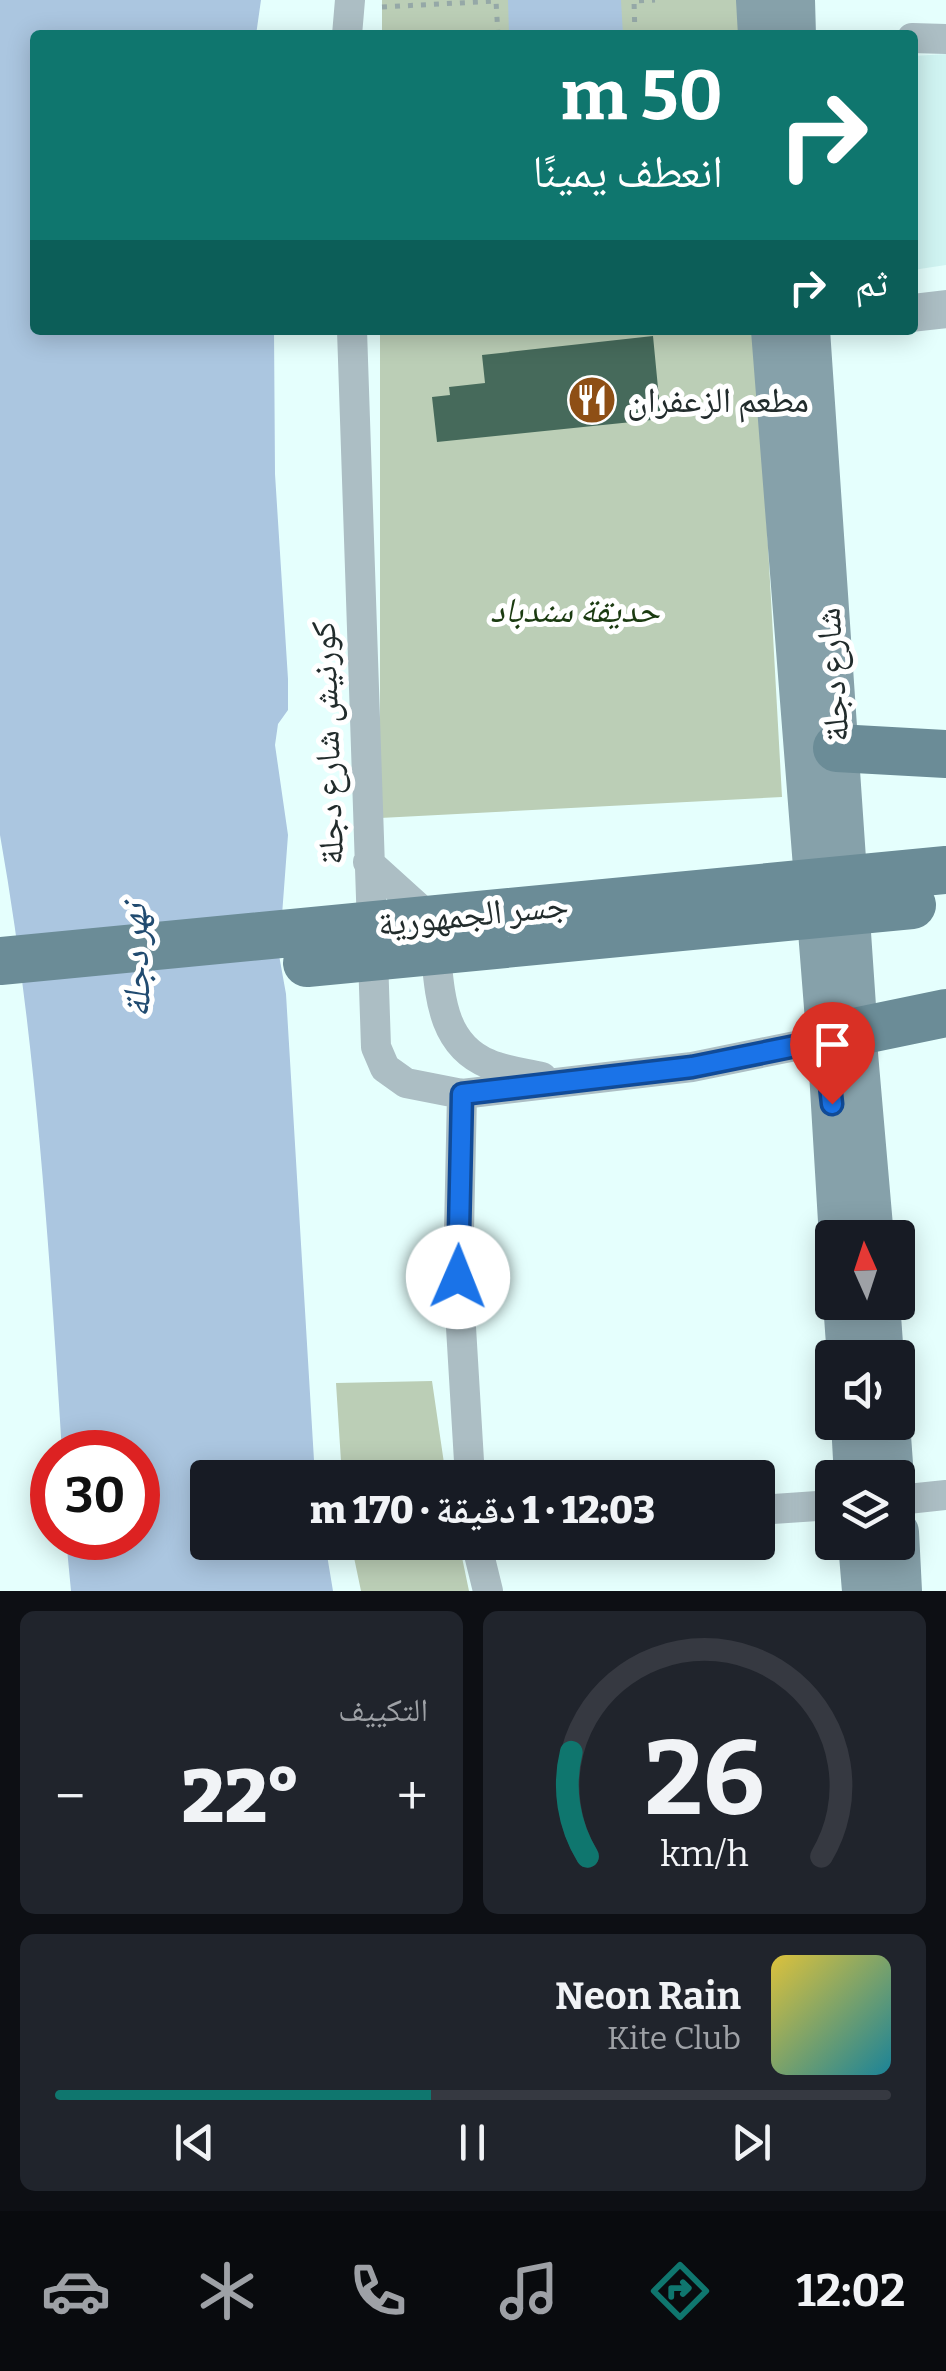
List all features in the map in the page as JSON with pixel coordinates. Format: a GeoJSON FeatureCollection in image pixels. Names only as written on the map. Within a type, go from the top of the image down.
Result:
{"type":"FeatureCollection","features":[{"type":"Feature","properties":{"kind":"main road"},"geometry":{"type":"LineString","coordinates":[[758,0],[759,30]]}},
{"type":"Feature","properties":{"kind":"main road"},"geometry":{"type":"LineString","coordinates":[[794,0],[795,30]]}},
{"type":"Feature","properties":{"kind":"main road","name":"شارع دجلة"},"geometry":{"type":"LineString","coordinates":[[787,335],[837,748],[842,1033]]}},
{"type":"Feature","properties":{"kind":"main road","name":"شارع دجلة"},"geometry":{"type":"LineString","coordinates":[[787,335],[842,1033]]}},
{"type":"Feature","properties":{"kind":"main road"},"geometry":{"type":"LineString","coordinates":[[837,748],[946,754]]}},
{"type":"Feature","properties":{"kind":"main road","name":"جسر الجمهورية"},"geometry":{"type":"LineString","coordinates":[[0,961],[946,870]]}},
{"type":"Feature","properties":{"kind":"main road","name":"جسر الجمهورية"},"geometry":{"type":"LineString","coordinates":[[0,991],[946,901]]}},
{"type":"Feature","properties":{"kind":"main road"},"geometry":{"type":"LineString","coordinates":[[842,1033],[946,1012]]}},
{"type":"Feature","properties":{"kind":"main road"},"geometry":{"type":"LineString","coordinates":[[840,1220],[842,1033]]}},
{"type":"Feature","properties":{"kind":"main road"},"geometry":{"type":"LineString","coordinates":[[842,1033],[870,1220]]}},
{"type":"Feature","properties":{"kind":"main road"},"geometry":{"type":"LineString","coordinates":[[860,1560],[863,1591]]}},
{"type":"Feature","properties":{"kind":"main road"},"geometry":{"type":"LineString","coordinates":[[900,1560],[902,1591]]}},
{"type":"Feature","properties":{"kind":"street"},"geometry":{"type":"LineString","coordinates":[[347,30],[350,0]]}},
{"type":"Feature","properties":{"kind":"street"},"geometry":{"type":"LineString","coordinates":[[918,38],[946,39]]}},
{"type":"Feature","properties":{"kind":"street"},"geometry":{"type":"LineString","coordinates":[[918,312],[946,308]]}},
{"type":"Feature","properties":{"kind":"street","name":"كورنيش شارع دجلة"},"geometry":{"type":"LineString","coordinates":[[352,335],[376,1047],[386,1068],[406,1082],[462,1094],[692,1067],[842,1033]]}},
{"type":"Feature","properties":{"kind":"street"},"geometry":{"type":"LineString","coordinates":[[368,862],[431,919],[440,1008],[464,1049],[488,1064],[561,1082]]}},
{"type":"Feature","properties":{"kind":"street"},"geometry":{"type":"LineString","coordinates":[[462,1094],[458,1277],[469,1460]]}},
{"type":"Feature","properties":{"kind":"street"},"geometry":{"type":"LineString","coordinates":[[915,1498],[946,1495]]}},
{"type":"Feature","properties":{"kind":"street"},"geometry":{"type":"LineString","coordinates":[[775,1509],[815,1506]]}},
{"type":"Feature","properties":{"kind":"street"},"geometry":{"type":"LineString","coordinates":[[480,1560],[488,1591]]}},
{"type":"Feature","properties":{"kind":"path"},"geometry":{"type":"LineString","coordinates":[[635,30],[634,0],[656,0]]}},
{"type":"Feature","properties":{"kind":"path"},"geometry":{"type":"LineString","coordinates":[[382,6],[496,1],[498,30]]}},
{"type":"Feature","properties":{"kind":"shaded area"},"geometry":{"type":"Polygon","coordinates":[[[946,54],[946,265],[918,269],[918,56],[946,54]]]}},
{"type":"Feature","properties":{"kind":"green space"},"geometry":{"type":"Polygon","coordinates":[[[382,0],[737,0],[739,30],[382,30],[382,0]]]}},
{"type":"Feature","properties":{"kind":"green space","name":"حديقة سندباد"},"geometry":{"type":"Polygon","coordinates":[[[380,335],[756,335],[782,797],[380,818],[380,335]]]}},
{"type":"Feature","properties":{"kind":"green space"},"geometry":{"type":"Polygon","coordinates":[[[432,1381],[444,1460],[341,1460],[336,1383],[432,1381]]]}},
{"type":"Feature","properties":{"kind":"green space"},"geometry":{"type":"Polygon","coordinates":[[[355,1560],[463,1560],[469,1591],[361,1591],[355,1560]]]}},
{"type":"Feature","properties":{"kind":"water","name":"نهر دجلة"},"geometry":{"type":"Polygon","coordinates":[[[0,0],[261,0],[257,30],[30,30],[30,335],[274,335],[275,474],[288,679],[288,710],[278,724],[275,745],[288,835],[279,955],[286,994],[314,1460],[190,1460],[190,1560],[328,1560],[333,1591],[71,1591],[68,1560],[160,1560],[160,1430],[60,1430],[32,1065],[0,835],[0,0]]]}},
{"type":"Feature","properties":{"kind":"water"},"geometry":{"type":"Polygon","coordinates":[[[508,0],[621,0],[623,30],[509,30],[508,0]]]}},
{"type":"Feature","properties":{"kind":"building"},"geometry":{"type":"Polygon","coordinates":[[[653,336],[661,419],[437,442],[432,397],[450,395],[449,387],[485,383],[482,355],[653,336]]]}},
{"type":"Feature","properties":{"kind":"place","name":"مطعم الزعفران"},"geometry":{"type":"Point","coordinates":[592,400]}},
{"type":"Feature","properties":{"kind":"route"},"geometry":{"type":"LineString","coordinates":[[458,1277],[462,1094],[692,1067],[825,1040],[829,1045],[832,1104]]}}]}
